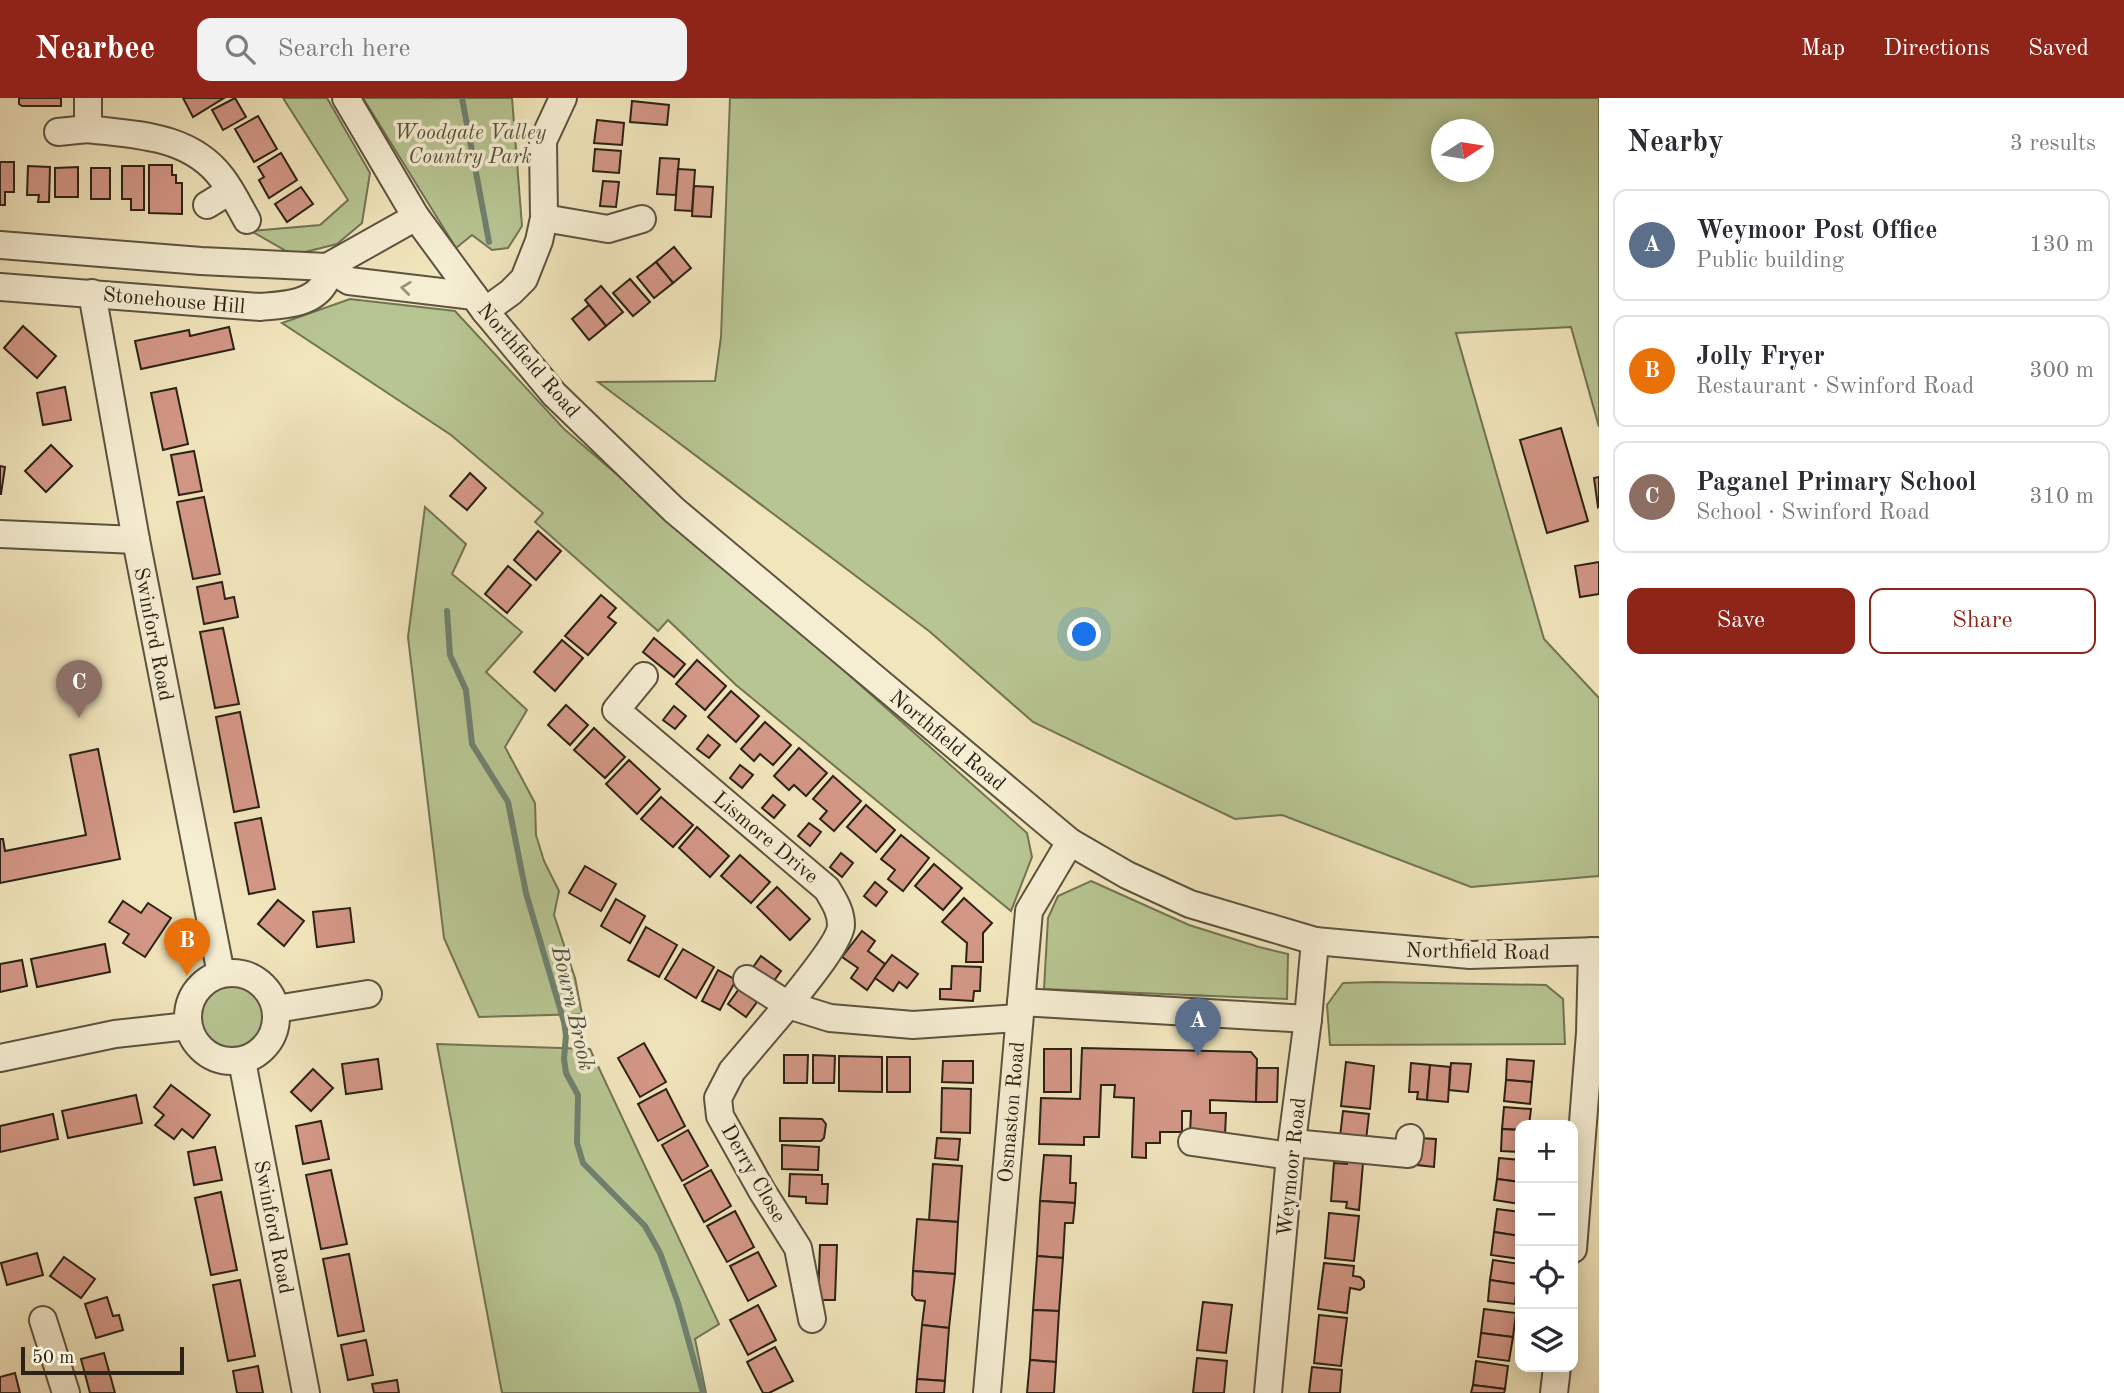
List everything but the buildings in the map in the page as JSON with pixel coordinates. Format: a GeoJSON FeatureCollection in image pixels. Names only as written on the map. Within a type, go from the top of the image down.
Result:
{"type":"FeatureCollection","features":[{"type":"Feature","properties":{"kind":"street"},"geometry":{"type":"LineString","coordinates":[[88,98],[88,129]]}},
{"type":"Feature","properties":{"kind":"street","name":"Northfield Road"},"geometry":{"type":"LineString","coordinates":[[346,98],[416,216],[479,303],[554,394],[674,510],[1070,842],[1127,875],[1190,904],[1315,941],[1470,955],[1596,951]]}},
{"type":"Feature","properties":{"kind":"street"},"geometry":{"type":"LineString","coordinates":[[479,303],[511,292],[524,279],[539,241],[544,218],[543,141],[558,100]]}},
{"type":"Feature","properties":{"kind":"street"},"geometry":{"type":"LineString","coordinates":[[58,132],[88,129],[157,138],[182,146],[206,160],[230,191],[247,220]]}},
{"type":"Feature","properties":{"kind":"street"},"geometry":{"type":"LineString","coordinates":[[207,205],[230,191]]}},
{"type":"Feature","properties":{"kind":"street","name":"Stonehouse Hill"},"geometry":{"type":"LineString","coordinates":[[0,287],[260,307],[295,304],[324,283],[327,267],[416,216]]}},
{"type":"Feature","properties":{"kind":"street"},"geometry":{"type":"LineString","coordinates":[[544,218],[608,229],[642,219]]}},
{"type":"Feature","properties":{"kind":"street","name":"Stonehouse Hill"},"geometry":{"type":"LineString","coordinates":[[0,245],[201,261],[327,267],[349,281],[479,303]]}},
{"type":"Feature","properties":{"kind":"street","name":"Swinford Road"},"geometry":{"type":"LineString","coordinates":[[92,293],[136,540],[222,974]]}},
{"type":"Feature","properties":{"kind":"street"},"geometry":{"type":"LineString","coordinates":[[0,534],[136,540]]}},
{"type":"Feature","properties":{"kind":"street","name":"Lismore Drive"},"geometry":{"type":"LineString","coordinates":[[644,676],[616,710],[827,889],[838,908],[841,929],[817,968],[788,1005]]}},
{"type":"Feature","properties":{"kind":"street","name":"Osmaston Road"},"geometry":{"type":"LineString","coordinates":[[987,1393],[1029,911],[1070,842]]}},
{"type":"Feature","properties":{"kind":"street","name":"Weymoor Road"},"geometry":{"type":"LineString","coordinates":[[1268,1393],[1315,941]]}},
{"type":"Feature","properties":{"kind":"street"},"geometry":{"type":"LineString","coordinates":[[1573,1246],[1596,951]]}},
{"type":"Feature","properties":{"kind":"street"},"geometry":{"type":"LineString","coordinates":[[222,974],[248,976],[267,990],[276,1009],[274,1033],[264,1049],[242,1061],[212,1057],[195,1042],[188,1026],[188,1007],[197,990],[222,974]]}},
{"type":"Feature","properties":{"kind":"street"},"geometry":{"type":"LineString","coordinates":[[747,979],[788,1005],[830,1018],[913,1025],[1020,1010],[1308,1019]]}},
{"type":"Feature","properties":{"kind":"street"},"geometry":{"type":"LineString","coordinates":[[276,1009],[368,994]]}},
{"type":"Feature","properties":{"kind":"street","name":"Derry Close"},"geometry":{"type":"LineString","coordinates":[[788,1005],[732,1072],[718,1098],[720,1116],[798,1248],[811,1319]]}},
{"type":"Feature","properties":{"kind":"street"},"geometry":{"type":"LineString","coordinates":[[0,1058],[115,1034],[188,1026]]}},
{"type":"Feature","properties":{"kind":"street","name":"Swinford Road"},"geometry":{"type":"LineString","coordinates":[[242,1061],[306,1393]]}},
{"type":"Feature","properties":{"kind":"street"},"geometry":{"type":"LineString","coordinates":[[1192,1142],[1292,1150],[1408,1154],[1410,1138]]}},
{"type":"Feature","properties":{"kind":"street"},"geometry":{"type":"LineString","coordinates":[[43,1320],[66,1393]]}},
{"type":"Feature","properties":{"kind":"street"},"geometry":{"type":"LineString","coordinates":[[1554,1393],[1557,1372]]}},
{"type":"Feature","properties":{"kind":"green space"},"geometry":{"type":"Polygon","coordinates":[[[283,98],[327,98],[370,173],[362,223],[337,244],[293,255],[251,231],[320,225],[348,200],[283,98]]]}},
{"type":"Feature","properties":{"kind":"green space","name":"Woodgate Valley Country Park"},"geometry":{"type":"Polygon","coordinates":[[[363,98],[512,98],[522,226],[508,248],[492,250],[472,235],[456,248],[363,98]]]}},
{"type":"Feature","properties":{"kind":"green space"},"geometry":{"type":"Polygon","coordinates":[[[730,98],[1599,98],[1599,427],[1571,327],[1456,333],[1544,639],[1599,698],[1599,876],[1471,887],[1282,815],[1235,819],[1033,722],[929,631],[598,382],[715,381],[721,337],[730,98]]]}},
{"type":"Feature","properties":{"kind":"green space"},"geometry":{"type":"Polygon","coordinates":[[[350,299],[455,311],[564,429],[805,636],[1027,833],[1032,857],[1011,911],[736,685],[668,620],[658,631],[535,522],[543,513],[451,435],[282,323],[350,299]]]}},
{"type":"Feature","properties":{"kind":"green space"},"geometry":{"type":"Polygon","coordinates":[[[425,507],[466,544],[452,574],[522,632],[486,672],[527,710],[505,747],[535,803],[536,835],[544,861],[559,891],[554,915],[575,978],[582,1014],[479,1017],[444,938],[408,637],[425,507]]]}},
{"type":"Feature","properties":{"kind":"green space"},"geometry":{"type":"Polygon","coordinates":[[[1091,881],[1189,925],[1288,954],[1287,999],[1044,989],[1048,918],[1058,896],[1091,881]]]}},
{"type":"Feature","properties":{"kind":"green space"},"geometry":{"type":"Polygon","coordinates":[[[232,975],[248,978],[262,987],[271,1001],[274,1017],[271,1033],[262,1047],[248,1056],[232,1059],[216,1056],[202,1047],[193,1033],[190,1017],[193,1001],[202,987],[216,978],[232,975]]]}},
{"type":"Feature","properties":{"kind":"green space"},"geometry":{"type":"Polygon","coordinates":[[[1343,983],[1546,985],[1563,999],[1565,1044],[1330,1045],[1327,1005],[1343,983]]]}},
{"type":"Feature","properties":{"kind":"green space"},"geometry":{"type":"Polygon","coordinates":[[[437,1044],[590,1049],[719,1324],[695,1339],[706,1393],[502,1393],[437,1044]]]}},
{"type":"Feature","properties":{"kind":"waterway","name":"Bourn Brook"},"geometry":{"type":"LineString","coordinates":[[462,98],[489,242]]}},
{"type":"Feature","properties":{"kind":"waterway","name":"Bourn Brook"},"geometry":{"type":"LineString","coordinates":[[447,611],[450,655],[466,690],[472,744],[508,802],[526,893],[564,1022],[564,1059],[566,1073],[578,1095],[577,1143],[583,1163],[645,1226],[660,1253],[678,1303],[703,1393]]}},
{"type":"Feature","properties":{"kind":"place","name":"Paganel Primary School"},"geometry":{"type":"Point","coordinates":[79,718]}},
{"type":"Feature","properties":{"kind":"place","name":"Jolly Fryer"},"geometry":{"type":"Point","coordinates":[187,976]}},
{"type":"Feature","properties":{"kind":"place","name":"Weymoor Post Office"},"geometry":{"type":"Point","coordinates":[1198,1056]}}]}
